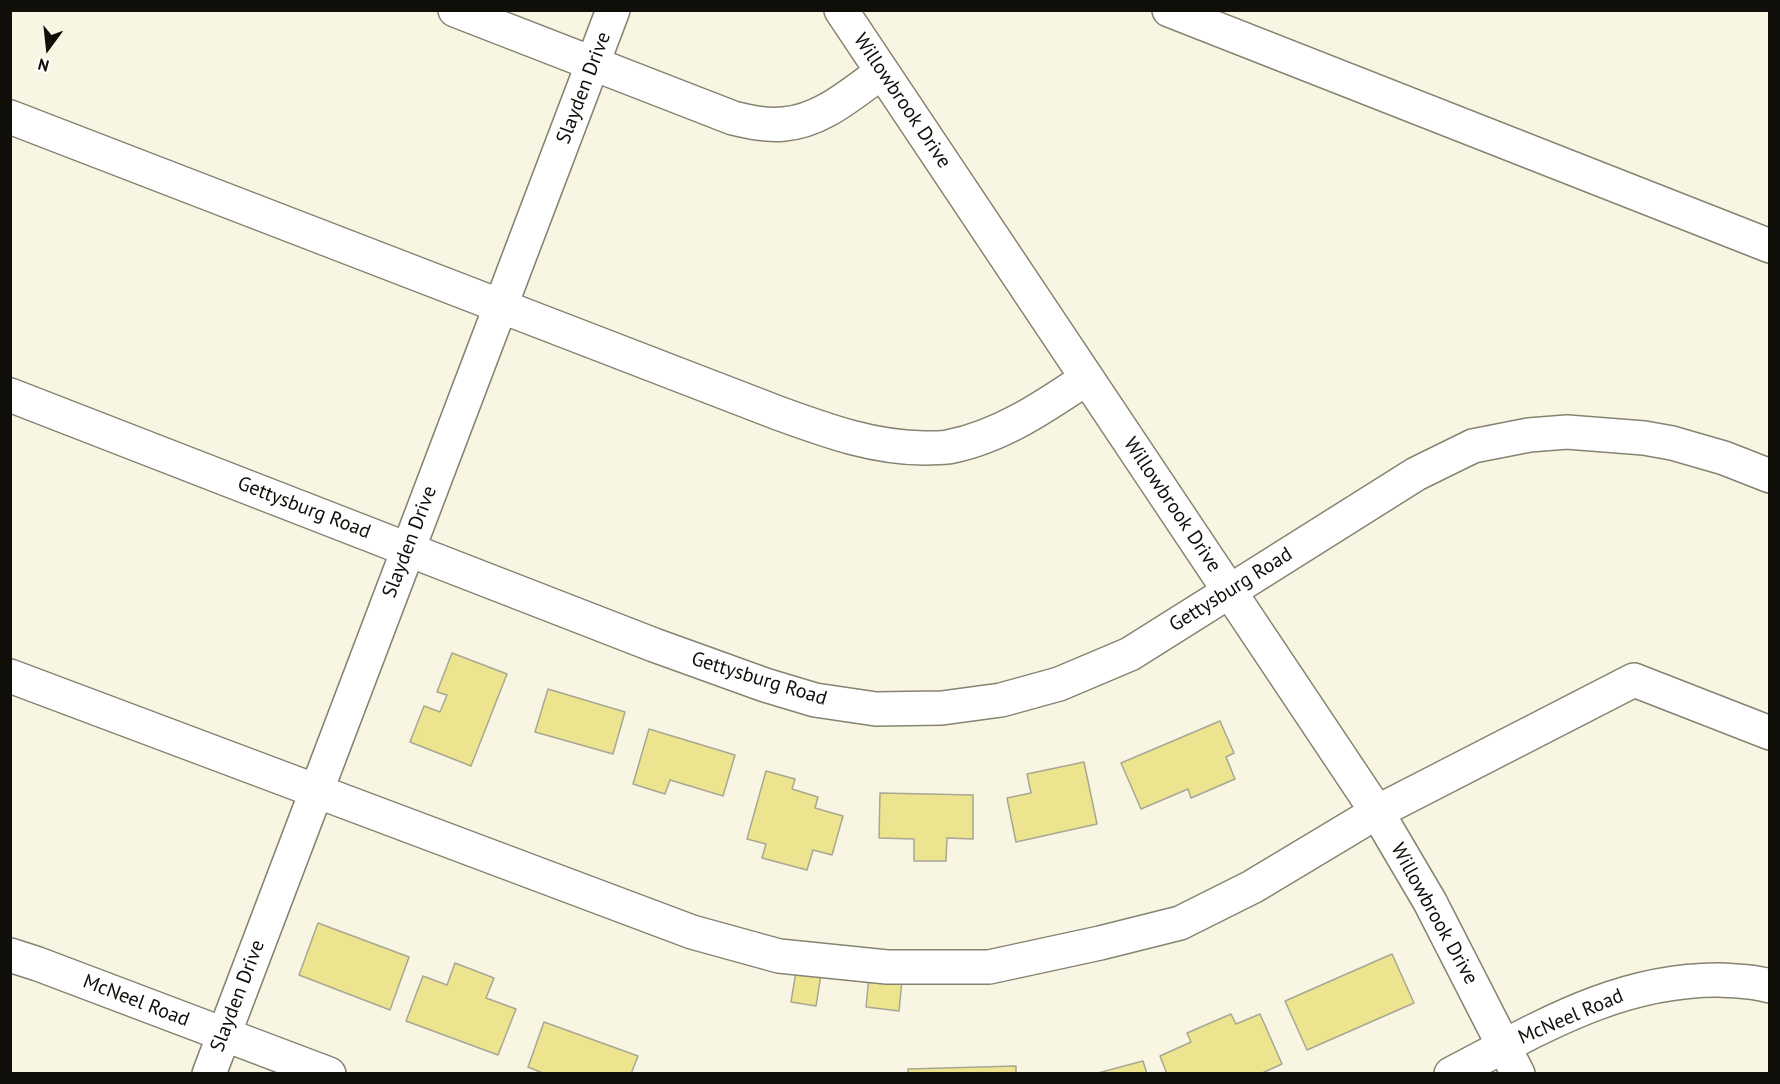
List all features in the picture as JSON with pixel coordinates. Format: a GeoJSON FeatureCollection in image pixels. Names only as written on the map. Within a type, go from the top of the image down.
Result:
{"type":"FeatureCollection","features":[{"type":"Feature","properties":{"kind":"street"},"geometry":{"type":"LineString","coordinates":[[455,10],[733,118],[758,124],[784,124],[808,119],[831,108],[882,72]]}},
{"type":"Feature","properties":{"kind":"street","name":"Slayden Drive"},"geometry":{"type":"LineString","coordinates":[[209,1074],[613,10]]}},
{"type":"Feature","properties":{"kind":"street","name":"Willowbrook Drive"},"geometry":{"type":"LineString","coordinates":[[841,10],[1377,812],[1430,902],[1512,1060]]}},
{"type":"Feature","properties":{"kind":"street"},"geometry":{"type":"LineString","coordinates":[[1169,10],[1770,246]]}},
{"type":"Feature","properties":{"kind":"street"},"geometry":{"type":"LineString","coordinates":[[10,117],[828,431],[901,448],[946,448],[988,436],[1037,412],[1087,378]]}},
{"type":"Feature","properties":{"kind":"street","name":"Gettysburg Road"},"geometry":{"type":"LineString","coordinates":[[10,394],[654,645],[765,685],[815,700],[876,709],[942,708],[1001,700],[1059,684],[1130,654],[1416,474],[1473,446],[1529,435],[1567,432],[1644,438],[1672,443],[1724,458],[1770,476]]}},
{"type":"Feature","properties":{"kind":"street"},"geometry":{"type":"LineString","coordinates":[[10,676],[692,932],[779,956],[887,967],[989,967],[1180,923],[1252,887],[1377,812],[1634,681],[1770,733]]}},
{"type":"Feature","properties":{"kind":"street","name":"McNeel Road"},"geometry":{"type":"LineString","coordinates":[[10,955],[329,1074]]}},
{"type":"Feature","properties":{"kind":"street","name":"McNeel Road"},"geometry":{"type":"LineString","coordinates":[[1451,1074],[1512,1060],[1569,1013],[1603,999],[1638,989],[1702,980],[1734,981],[1770,986]]}},
{"type":"Feature","properties":{"kind":"building"},"geometry":{"type":"Polygon","coordinates":[[[452,653],[507,674],[471,766],[410,742],[424,706],[440,712],[447,695],[437,692],[452,653]]]}},
{"type":"Feature","properties":{"kind":"building"},"geometry":{"type":"Polygon","coordinates":[[[548,689],[625,712],[613,754],[535,732],[548,689]]]}},
{"type":"Feature","properties":{"kind":"building"},"geometry":{"type":"Polygon","coordinates":[[[1220,721],[1234,753],[1226,757],[1235,779],[1191,798],[1188,789],[1141,809],[1121,763],[1220,721]]]}},
{"type":"Feature","properties":{"kind":"building"},"geometry":{"type":"Polygon","coordinates":[[[649,729],[735,755],[723,796],[670,780],[665,794],[633,784],[649,729]]]}},
{"type":"Feature","properties":{"kind":"building"},"geometry":{"type":"Polygon","coordinates":[[[1084,762],[1097,824],[1016,842],[1007,798],[1031,793],[1027,774],[1084,762]]]}},
{"type":"Feature","properties":{"kind":"building"},"geometry":{"type":"Polygon","coordinates":[[[766,771],[795,779],[792,789],[818,797],[815,808],[843,816],[832,855],[813,850],[807,870],[762,858],[766,844],[747,839],[766,771]]]}},
{"type":"Feature","properties":{"kind":"building"},"geometry":{"type":"Polygon","coordinates":[[[880,793],[973,795],[973,839],[947,838],[946,861],[914,861],[914,839],[879,838],[880,793]]]}},
{"type":"Feature","properties":{"kind":"building"},"geometry":{"type":"Polygon","coordinates":[[[318,923],[409,957],[390,1010],[299,975],[318,923]]]}},
{"type":"Feature","properties":{"kind":"building"},"geometry":{"type":"Polygon","coordinates":[[[1392,954],[1414,1003],[1307,1050],[1285,1001],[1392,954]]]}},
{"type":"Feature","properties":{"kind":"building"},"geometry":{"type":"Polygon","coordinates":[[[455,963],[494,978],[486,998],[516,1009],[498,1055],[406,1021],[423,976],[447,985],[455,963]]]}},
{"type":"Feature","properties":{"kind":"building"},"geometry":{"type":"Polygon","coordinates":[[[796,971],[821,975],[816,1006],[791,1002],[796,971]]]}},
{"type":"Feature","properties":{"kind":"building"},"geometry":{"type":"Polygon","coordinates":[[[869,976],[902,980],[899,1011],[866,1007],[869,976]]]}},
{"type":"Feature","properties":{"kind":"building"},"geometry":{"type":"Polygon","coordinates":[[[1231,1014],[1236,1024],[1260,1014],[1282,1064],[1260,1074],[1167,1074],[1160,1056],[1191,1042],[1187,1033],[1231,1014]]]}},
{"type":"Feature","properties":{"kind":"building"},"geometry":{"type":"Polygon","coordinates":[[[544,1022],[638,1056],[631,1074],[545,1074],[528,1067],[544,1022]]]}},
{"type":"Feature","properties":{"kind":"building"},"geometry":{"type":"Polygon","coordinates":[[[1143,1061],[1147,1074],[1094,1074],[1143,1061]]]}},
{"type":"Feature","properties":{"kind":"building"},"geometry":{"type":"Polygon","coordinates":[[[1016,1066],[1016,1074],[908,1074],[908,1069],[1016,1066]]]}}]}
